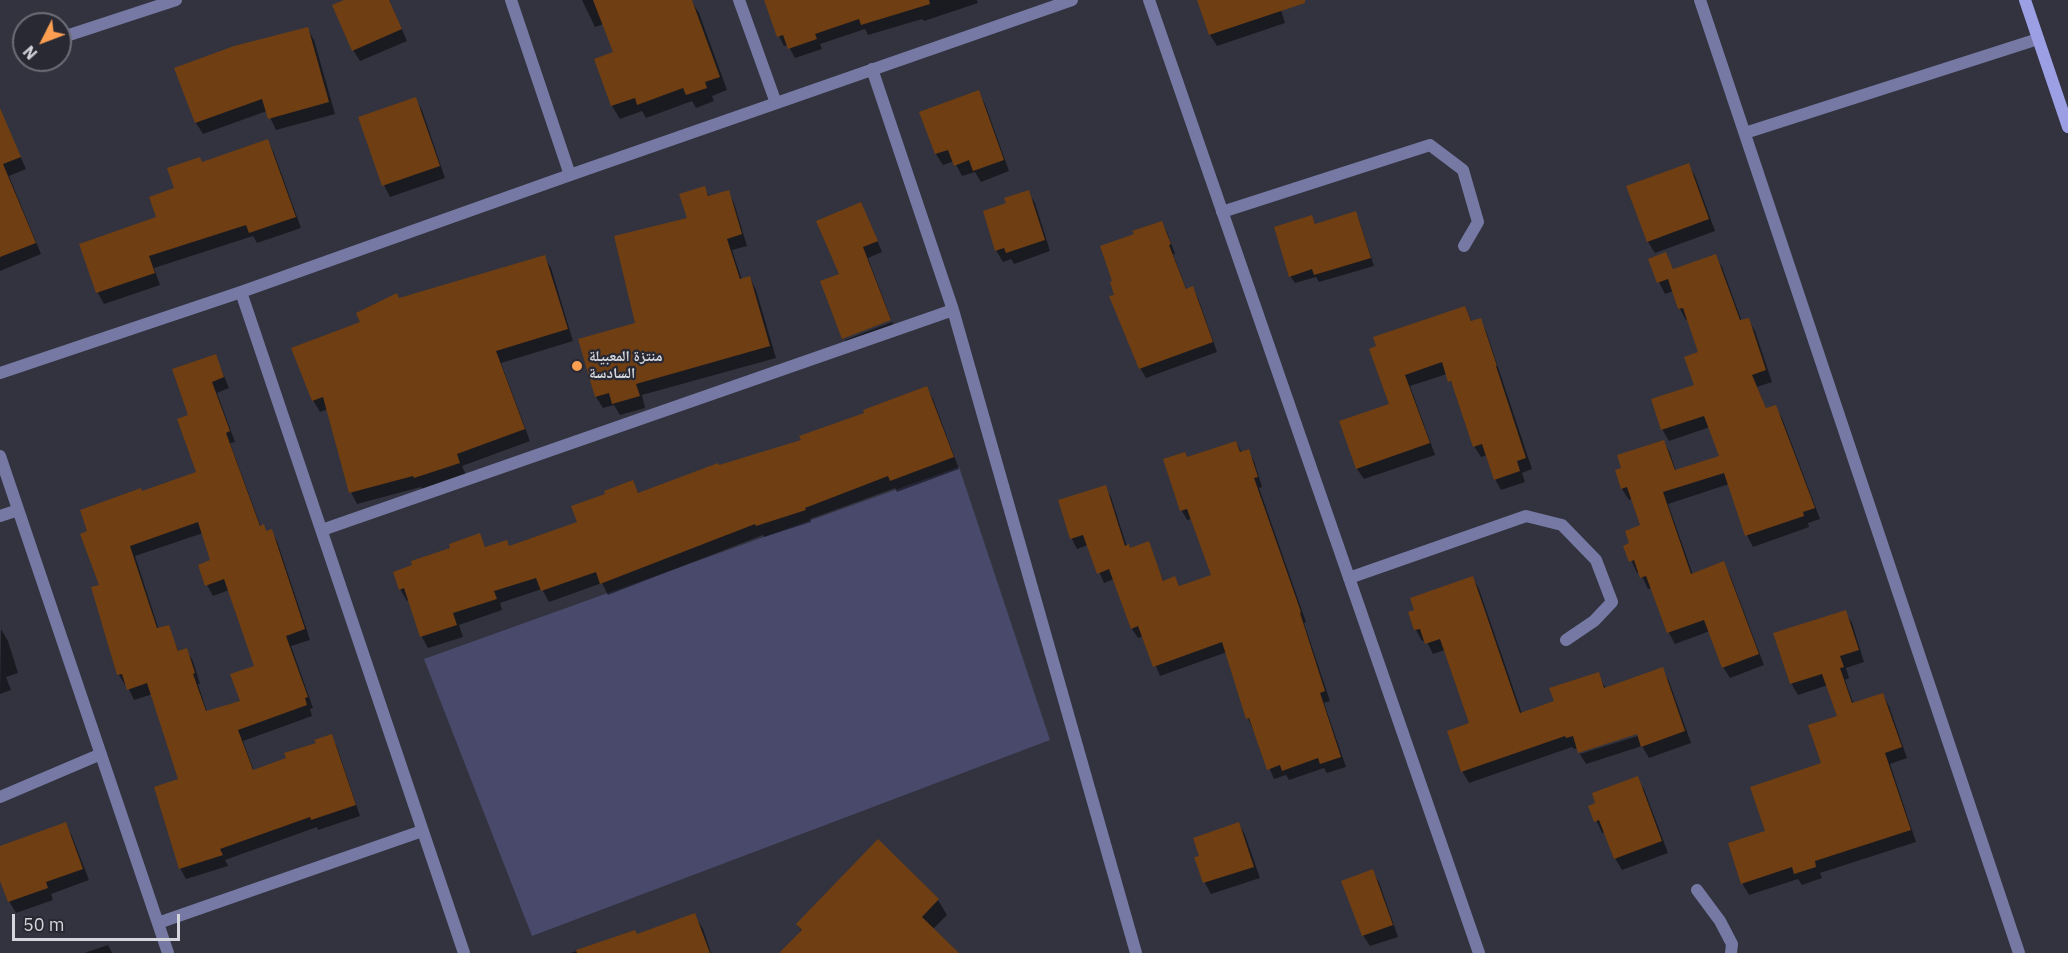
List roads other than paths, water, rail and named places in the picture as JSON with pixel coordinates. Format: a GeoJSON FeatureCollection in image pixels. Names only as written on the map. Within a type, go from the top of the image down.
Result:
{"type":"FeatureCollection","features":[{"type":"Feature","properties":{"kind":"street"},"geometry":{"type":"LineString","coordinates":[[72,34],[176,0]]}},
{"type":"Feature","properties":{"kind":"street"},"geometry":{"type":"LineString","coordinates":[[511,0],[570,175]]}},
{"type":"Feature","properties":{"kind":"street"},"geometry":{"type":"LineString","coordinates":[[739,0],[776,103]]}},
{"type":"Feature","properties":{"kind":"street"},"geometry":{"type":"LineString","coordinates":[[0,373],[241,292],[1072,0]]}},
{"type":"Feature","properties":{"kind":"street"},"geometry":{"type":"LineString","coordinates":[[1149,0],[1479,953]]}},
{"type":"Feature","properties":{"kind":"street"},"geometry":{"type":"LineString","coordinates":[[1700,0],[2019,953]]}},
{"type":"Feature","properties":{"kind":"street"},"geometry":{"type":"LineString","coordinates":[[2025,0],[2068,127]]}},
{"type":"Feature","properties":{"kind":"street"},"geometry":{"type":"LineString","coordinates":[[1745,133],[2038,39]]}},
{"type":"Feature","properties":{"kind":"street"},"geometry":{"type":"LineString","coordinates":[[872,69],[953,310],[1136,953]]}},
{"type":"Feature","properties":{"kind":"street"},"geometry":{"type":"LineString","coordinates":[[1222,212],[1430,145],[1463,170],[1478,222],[1464,246]]}},
{"type":"Feature","properties":{"kind":"street"},"geometry":{"type":"LineString","coordinates":[[241,292],[464,953]]}},
{"type":"Feature","properties":{"kind":"street"},"geometry":{"type":"LineString","coordinates":[[322,530],[953,310]]}},
{"type":"Feature","properties":{"kind":"street"},"geometry":{"type":"LineString","coordinates":[[0,456],[168,953]]}},
{"type":"Feature","properties":{"kind":"street"},"geometry":{"type":"LineString","coordinates":[[0,516],[18,510]]}},
{"type":"Feature","properties":{"kind":"street"},"geometry":{"type":"LineString","coordinates":[[1349,578],[1526,516],[1562,525],[1596,560],[1612,602],[1594,621],[1566,640]]}},
{"type":"Feature","properties":{"kind":"street"},"geometry":{"type":"LineString","coordinates":[[0,797],[101,754]]}},
{"type":"Feature","properties":{"kind":"street"},"geometry":{"type":"LineString","coordinates":[[158,923],[422,831]]}},
{"type":"Feature","properties":{"kind":"street"},"geometry":{"type":"LineString","coordinates":[[1696,890],[1720,921],[1732,944],[1731,953]]}},
{"type":"Feature","properties":{"kind":"place","name":"منتزة المعبيلة السادسة"},"geometry":{"type":"Point","coordinates":[577,366]}}]}
